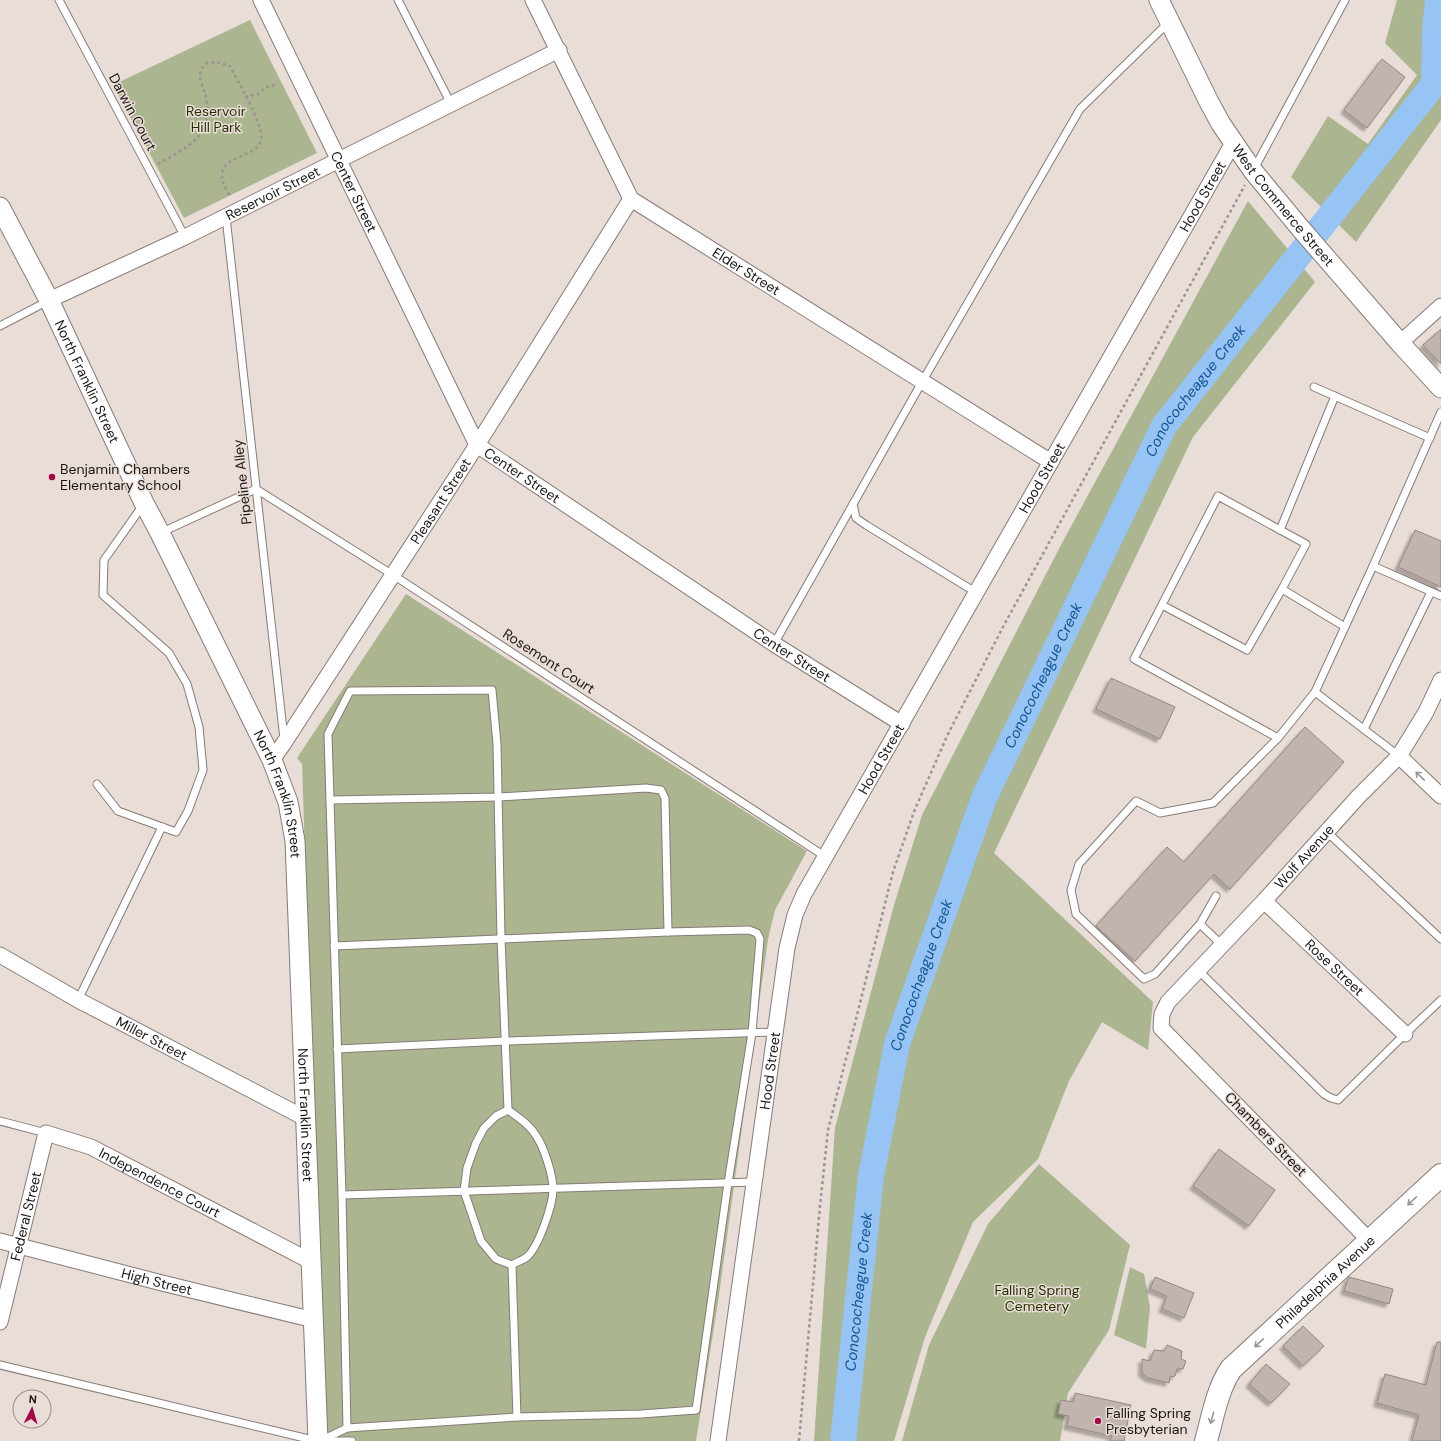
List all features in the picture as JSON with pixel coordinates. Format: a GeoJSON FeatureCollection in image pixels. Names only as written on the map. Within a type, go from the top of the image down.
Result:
{"type":"FeatureCollection","features":[{"type":"Feature","properties":{"kind":"main road","name":"Philadelphia Avenue"},"geometry":{"type":"LineString","coordinates":[[1206,1441],[1218,1395],[1226,1377],[1238,1362],[1370,1241],[1440,1180]]}},
{"type":"Feature","properties":{"kind":"street","name":"Center Street"},"geometry":{"type":"LineString","coordinates":[[261,0],[477,445],[774,644],[902,724]]}},
{"type":"Feature","properties":{"kind":"street"},"geometry":{"type":"LineString","coordinates":[[533,0],[631,199]]}},
{"type":"Feature","properties":{"kind":"street","name":"West Commerce Street"},"geometry":{"type":"LineString","coordinates":[[1159,0],[1208,102],[1233,143],[1253,171],[1400,344],[1441,388]]}},
{"type":"Feature","properties":{"kind":"street","name":"Reservoir Street"},"geometry":{"type":"LineString","coordinates":[[49,300],[226,217],[558,50]]}},
{"type":"Feature","properties":{"kind":"street","name":"Hood Street"},"geometry":{"type":"LineString","coordinates":[[718,1441],[787,948],[795,915],[804,894],[1233,143]]}},
{"type":"Feature","properties":{"kind":"street","name":"Elder Street"},"geometry":{"type":"LineString","coordinates":[[631,199],[1051,462]]}},
{"type":"Feature","properties":{"kind":"street","name":"Pleasant Street"},"geometry":{"type":"LineString","coordinates":[[272,760],[477,445],[631,199]]}},
{"type":"Feature","properties":{"kind":"street","name":"North Franklin Street"},"geometry":{"type":"LineString","coordinates":[[4,218],[49,300],[144,503],[272,760],[288,802],[295,841],[318,1441]]}},
{"type":"Feature","properties":{"kind":"street"},"geometry":{"type":"LineString","coordinates":[[1400,344],[1441,306]]}},
{"type":"Feature","properties":{"kind":"street","name":"Wolf Avenue"},"geometry":{"type":"LineString","coordinates":[[1161,1028],[1162,1014],[1168,1002],[1264,901],[1358,797],[1399,756],[1426,712],[1441,680]]}},
{"type":"Feature","properties":{"kind":"street"},"geometry":{"type":"LineString","coordinates":[[1399,756],[1441,796]]}},
{"type":"Feature","properties":{"kind":"street","name":"Rose Street"},"geometry":{"type":"LineString","coordinates":[[1264,901],[1405,1034]]}},
{"type":"Feature","properties":{"kind":"street","name":"Miller Street"},"geometry":{"type":"LineString","coordinates":[[0,956],[78,1000],[305,1118]]}},
{"type":"Feature","properties":{"kind":"street","name":"Chambers Street"},"geometry":{"type":"LineString","coordinates":[[1161,1028],[1370,1241]]}},
{"type":"Feature","properties":{"kind":"street","name":"Independence Court"},"geometry":{"type":"LineString","coordinates":[[46,1134],[91,1147],[312,1262]]}},
{"type":"Feature","properties":{"kind":"street","name":"Federal Street"},"geometry":{"type":"LineString","coordinates":[[0,1322],[46,1134]]}},
{"type":"Feature","properties":{"kind":"street","name":"High Street"},"geometry":{"type":"LineString","coordinates":[[0,1241],[314,1320]]}},
{"type":"Feature","properties":{"kind":"lane","name":"Darwin Court"},"geometry":{"type":"LineString","coordinates":[[59,0],[185,237]]}},
{"type":"Feature","properties":{"kind":"lane"},"geometry":{"type":"LineString","coordinates":[[398,0],[451,104]]}},
{"type":"Feature","properties":{"kind":"lane"},"geometry":{"type":"LineString","coordinates":[[1253,171],[1345,0]]}},
{"type":"Feature","properties":{"kind":"lane"},"geometry":{"type":"LineString","coordinates":[[774,644],[922,382],[1080,109],[1169,22]]}},
{"type":"Feature","properties":{"kind":"lane","name":"Pipeline Alley"},"geometry":{"type":"LineString","coordinates":[[226,217],[284,743]]}},
{"type":"Feature","properties":{"kind":"lane"},"geometry":{"type":"LineString","coordinates":[[0,326],[49,300]]}},
{"type":"Feature","properties":{"kind":"lane"},"geometry":{"type":"LineString","coordinates":[[1314,387],[1430,438]]}},
{"type":"Feature","properties":{"kind":"lane"},"geometry":{"type":"LineString","coordinates":[[1280,530],[1335,396]]}},
{"type":"Feature","properties":{"kind":"lane"},"geometry":{"type":"LineString","coordinates":[[1216,896],[1200,924],[1155,974],[1144,979],[1076,914],[1071,890],[1079,864],[1136,801],[1160,813],[1213,803],[1278,738],[1316,692],[1441,412]]}},
{"type":"Feature","properties":{"kind":"lane"},"geometry":{"type":"LineString","coordinates":[[160,533],[256,489]]}},
{"type":"Feature","properties":{"kind":"lane","name":"Rosemont Court"},"geometry":{"type":"LineString","coordinates":[[256,489],[393,575],[826,857]]}},
{"type":"Feature","properties":{"kind":"lane"},"geometry":{"type":"LineString","coordinates":[[1162,605],[1247,650],[1282,590],[1306,544],[1218,496],[1134,659],[1278,738]]}},
{"type":"Feature","properties":{"kind":"lane"},"geometry":{"type":"LineString","coordinates":[[97,784],[118,811],[176,832],[188,811],[203,770],[199,727],[187,684],[169,653],[103,595],[104,560],[144,503]]}},
{"type":"Feature","properties":{"kind":"lane"},"geometry":{"type":"LineString","coordinates":[[853,504],[856,518],[977,593]]}},
{"type":"Feature","properties":{"kind":"lane"},"geometry":{"type":"LineString","coordinates":[[1373,566],[1441,596]]}},
{"type":"Feature","properties":{"kind":"lane"},"geometry":{"type":"LineString","coordinates":[[1282,590],[1345,627]]}},
{"type":"Feature","properties":{"kind":"lane"},"geometry":{"type":"LineString","coordinates":[[1364,730],[1431,592]]}},
{"type":"Feature","properties":{"kind":"lane"},"geometry":{"type":"LineString","coordinates":[[347,1428],[342,1195],[328,734],[350,691],[492,690],[497,744],[504,1041],[508,1110]]}},
{"type":"Feature","properties":{"kind":"lane"},"geometry":{"type":"LineString","coordinates":[[1316,692],[1399,756]]}},
{"type":"Feature","properties":{"kind":"lane"},"geometry":{"type":"LineString","coordinates":[[330,800],[499,797],[646,788],[661,790],[665,798],[668,932]]}},
{"type":"Feature","properties":{"kind":"lane"},"geometry":{"type":"LineString","coordinates":[[78,1000],[162,827]]}},
{"type":"Feature","properties":{"kind":"lane"},"geometry":{"type":"LineString","coordinates":[[1327,832],[1441,939]]}},
{"type":"Feature","properties":{"kind":"lane"},"geometry":{"type":"LineString","coordinates":[[1200,924],[1222,945]]}},
{"type":"Feature","properties":{"kind":"lane"},"geometry":{"type":"LineString","coordinates":[[0,1365],[318,1441],[347,1428],[517,1417],[641,1414],[696,1410],[728,1183],[752,1032],[760,939],[757,933],[749,930],[668,932],[334,946]]}},
{"type":"Feature","properties":{"kind":"lane"},"geometry":{"type":"LineString","coordinates":[[1198,970],[1324,1094],[1338,1100],[1441,1000]]}},
{"type":"Feature","properties":{"kind":"lane"},"geometry":{"type":"LineString","coordinates":[[337,1049],[504,1041],[775,1032]]}},
{"type":"Feature","properties":{"kind":"lane"},"geometry":{"type":"LineString","coordinates":[[508,1110],[522,1120],[537,1136],[547,1158],[553,1189],[543,1232],[528,1257],[512,1264],[496,1259],[481,1241],[464,1191],[468,1168],[476,1143],[484,1128],[496,1116],[508,1110]]}},
{"type":"Feature","properties":{"kind":"lane","name":"Independence Court"},"geometry":{"type":"LineString","coordinates":[[0,1121],[46,1134]]}},
{"type":"Feature","properties":{"kind":"lane"},"geometry":{"type":"LineString","coordinates":[[342,1195],[754,1182]]}},
{"type":"Feature","properties":{"kind":"lane"},"geometry":{"type":"LineString","coordinates":[[512,1264],[517,1417]]}},
{"type":"Feature","properties":{"kind":"lane"},"geometry":{"type":"LineString","coordinates":[[328,1441],[352,1441]]}},
{"type":"Feature","properties":{"kind":"path"},"geometry":{"type":"LineString","coordinates":[[149,169],[182,150],[200,135],[207,116],[208,102],[200,75],[201,69],[207,63],[216,62],[230,66],[259,126],[261,140],[258,146],[226,164],[222,170],[222,178],[230,196]]}},
{"type":"Feature","properties":{"kind":"path"},"geometry":{"type":"LineString","coordinates":[[245,97],[258,94],[266,87],[275,85]]}},
{"type":"Feature","properties":{"kind":"path"},"geometry":{"type":"LineString","coordinates":[[799,1441],[828,1130],[894,872],[915,809],[948,734],[1004,625],[1253,171]]}},
{"type":"Feature","properties":{"kind":"green space"},"geometry":{"type":"Polygon","coordinates":[[[1397,0],[1441,0],[1441,120],[1356,242],[1291,177],[1328,116],[1368,144],[1417,75],[1385,43],[1397,0]]]}},
{"type":"Feature","properties":{"kind":"green space","name":"Reservoir Hill Park"},"geometry":{"type":"Polygon","coordinates":[[[250,20],[317,153],[184,218],[113,85],[250,20]]]}},
{"type":"Feature","properties":{"kind":"green space"},"geometry":{"type":"Polygon","coordinates":[[[1248,201],[1315,282],[1193,437],[994,853],[1153,1002],[1148,1050],[1102,1022],[1069,1081],[1038,1159],[973,1222],[925,1337],[894,1441],[814,1441],[835,1128],[894,905],[922,815],[1062,543],[1248,201]]]}},
{"type":"Feature","properties":{"kind":"green space"},"geometry":{"type":"Polygon","coordinates":[[[406,594],[807,851],[775,910],[768,939],[718,1302],[696,1441],[324,1441],[302,764],[297,758],[406,594]]]}},
{"type":"Feature","properties":{"kind":"green space","name":"Falling Spring Cemetery"},"geometry":{"type":"Polygon","coordinates":[[[1039,1164],[1130,1245],[1109,1330],[1068,1393],[1060,1441],[902,1441],[929,1345],[988,1224],[1039,1164]]]}},
{"type":"Feature","properties":{"kind":"green space"},"geometry":{"type":"Polygon","coordinates":[[[1130,1267],[1144,1274],[1150,1307],[1146,1349],[1114,1335],[1130,1267]]]}},
{"type":"Feature","properties":{"kind":"building"},"geometry":{"type":"Polygon","coordinates":[[[1382,59],[1405,77],[1367,128],[1344,110],[1382,59]]]}},
{"type":"Feature","properties":{"kind":"building"},"geometry":{"type":"Polygon","coordinates":[[[1441,329],[1441,364],[1423,345],[1441,329]]]}},
{"type":"Feature","properties":{"kind":"building"},"geometry":{"type":"Polygon","coordinates":[[[1415,530],[1441,541],[1441,587],[1398,567],[1415,530]]]}},
{"type":"Feature","properties":{"kind":"building"},"geometry":{"type":"Polygon","coordinates":[[[1111,678],[1175,707],[1160,739],[1096,709],[1111,678]]]}},
{"type":"Feature","properties":{"kind":"building"},"geometry":{"type":"Polygon","coordinates":[[[1305,727],[1344,762],[1230,889],[1214,874],[1135,961],[1096,926],[1167,847],[1184,862],[1305,727]]]}},
{"type":"Feature","properties":{"kind":"building"},"geometry":{"type":"Polygon","coordinates":[[[1219,1149],[1275,1190],[1249,1226],[1193,1186],[1219,1149]]]}},
{"type":"Feature","properties":{"kind":"building"},"geometry":{"type":"Polygon","coordinates":[[[1155,1277],[1194,1293],[1184,1318],[1162,1309],[1167,1296],[1150,1289],[1155,1277]]]}},
{"type":"Feature","properties":{"kind":"building"},"geometry":{"type":"Polygon","coordinates":[[[1349,1277],[1393,1289],[1389,1304],[1344,1291],[1349,1277]]]}},
{"type":"Feature","properties":{"kind":"building"},"geometry":{"type":"Polygon","coordinates":[[[1303,1326],[1324,1346],[1303,1366],[1283,1346],[1303,1326]]]}},
{"type":"Feature","properties":{"kind":"building"},"geometry":{"type":"Polygon","coordinates":[[[1437,1342],[1441,1342],[1441,1441],[1412,1441],[1419,1415],[1377,1403],[1385,1374],[1426,1385],[1437,1342]]]}},
{"type":"Feature","properties":{"kind":"building"},"geometry":{"type":"Polygon","coordinates":[[[1167,1345],[1182,1351],[1181,1359],[1186,1361],[1183,1369],[1177,1369],[1175,1376],[1170,1377],[1169,1383],[1148,1378],[1142,1373],[1142,1359],[1150,1361],[1154,1350],[1164,1351],[1167,1345]]]}},
{"type":"Feature","properties":{"kind":"building"},"geometry":{"type":"Polygon","coordinates":[[[1266,1364],[1290,1384],[1271,1403],[1249,1384],[1266,1364]]]}},
{"type":"Feature","properties":{"kind":"building","name":"Falling Spring Presbyterian"},"geometry":{"type":"Polygon","coordinates":[[[1075,1393],[1131,1405],[1124,1441],[1110,1441],[1112,1436],[1067,1426],[1069,1416],[1058,1414],[1061,1400],[1073,1402],[1075,1393]]]}},
{"type":"Feature","properties":{"kind":"waterway","name":"Conococheague Creek"},"geometry":{"type":"LineString","coordinates":[[843,1441],[871,1176],[897,1044],[984,798],[1164,426],[1434,84],[1435,30],[1438,0]]}},
{"type":"Feature","properties":{"kind":"place","name":"Benjamin Chambers Elementary School"},"geometry":{"type":"Point","coordinates":[52,477]}},
{"type":"Feature","properties":{"kind":"place","name":"Falling Spring Presbyterian"},"geometry":{"type":"Point","coordinates":[1098,1421]}}]}
